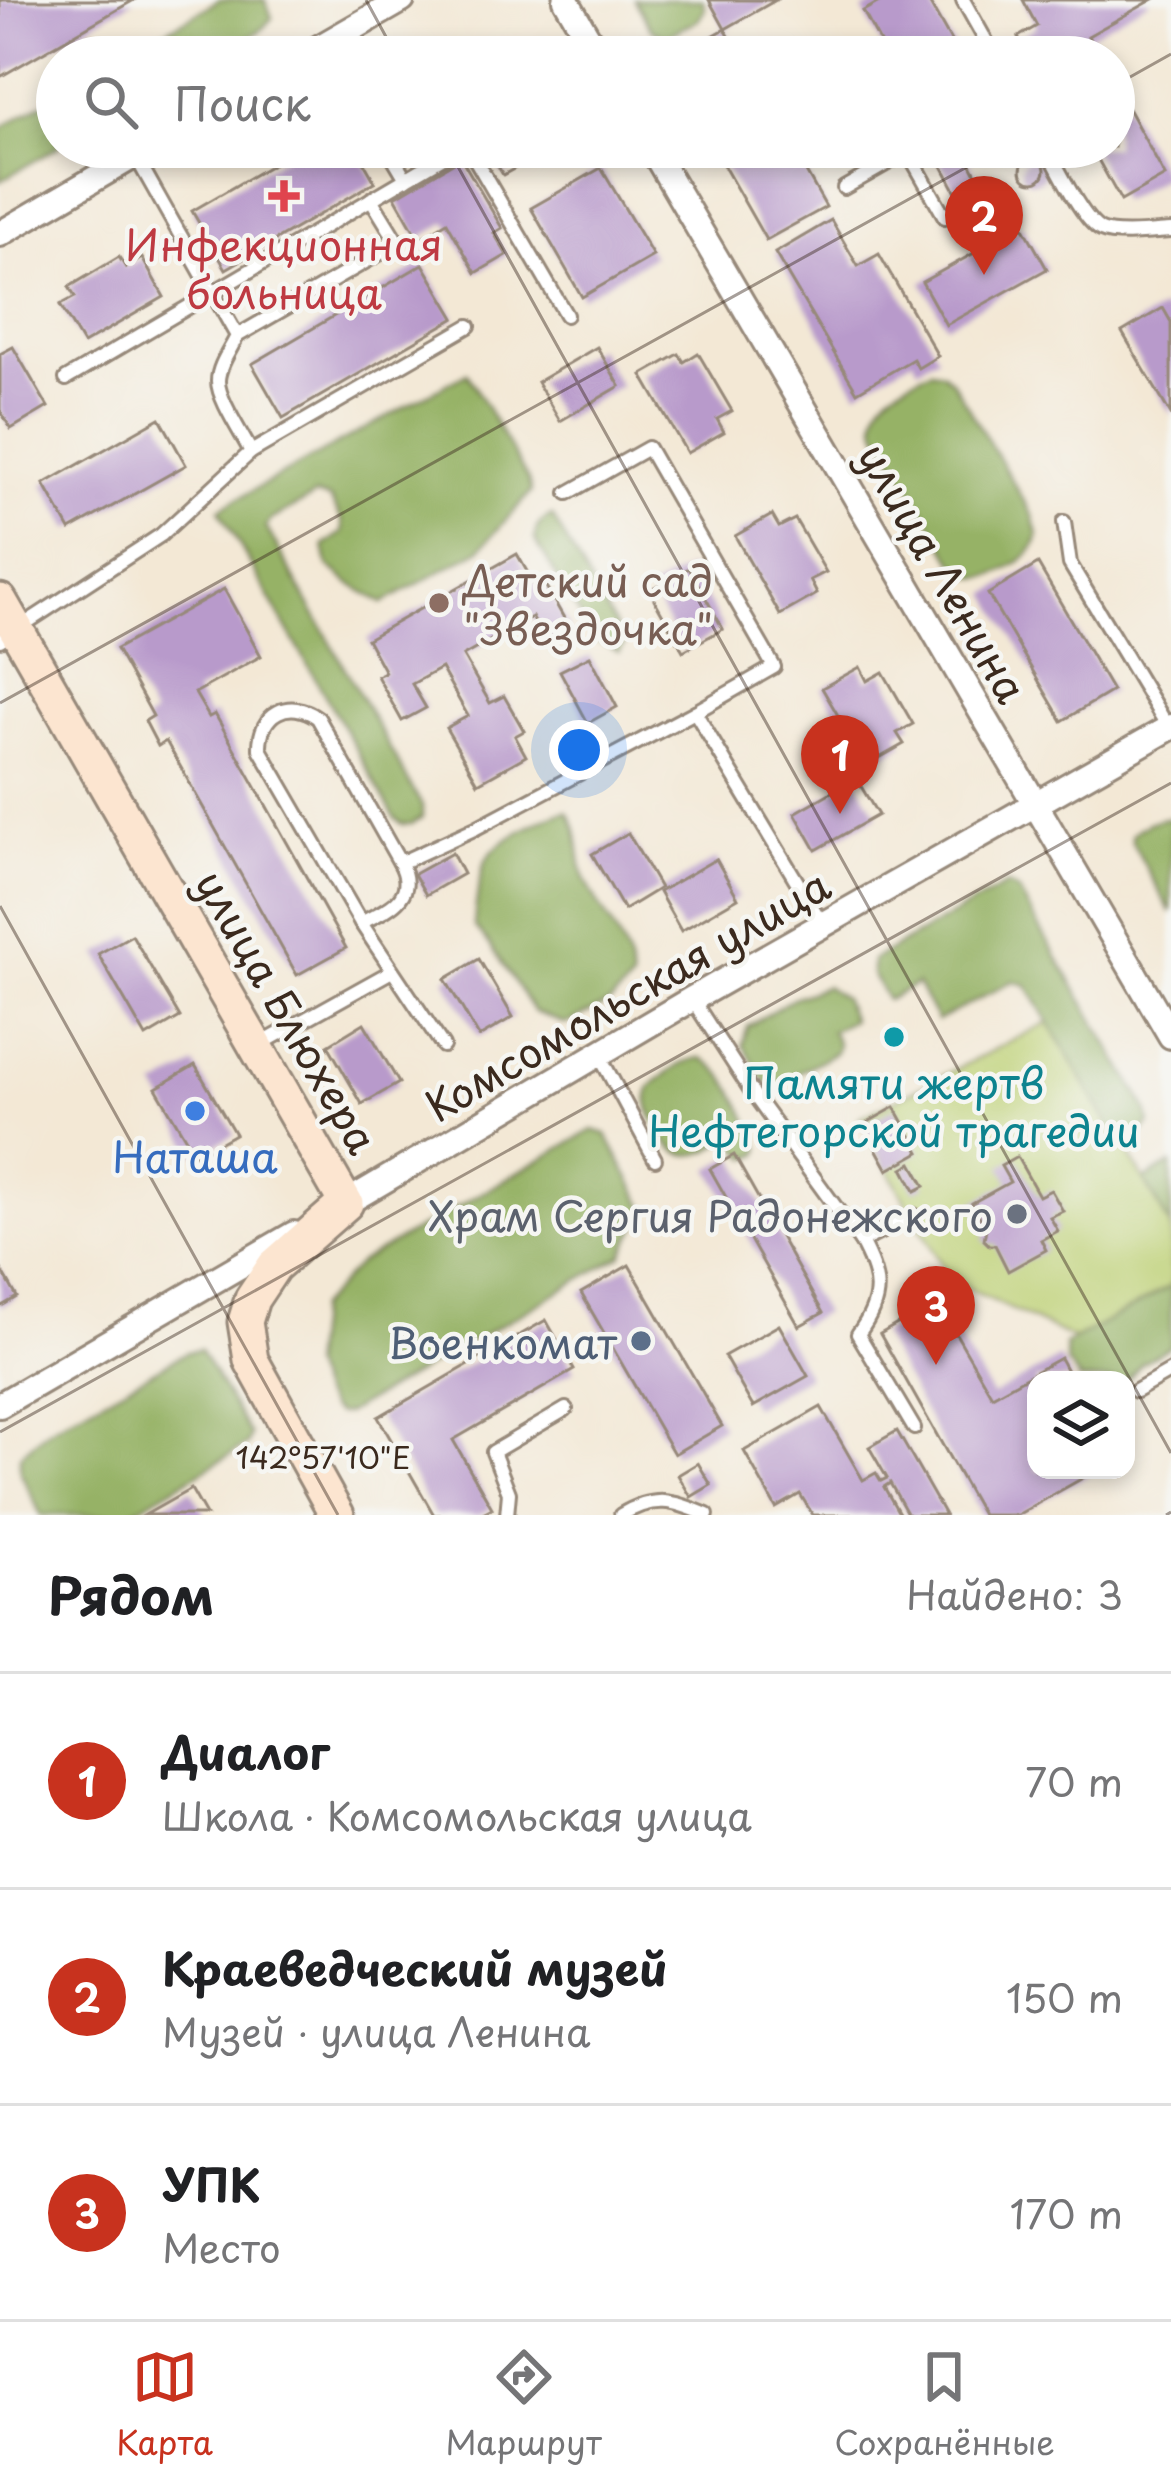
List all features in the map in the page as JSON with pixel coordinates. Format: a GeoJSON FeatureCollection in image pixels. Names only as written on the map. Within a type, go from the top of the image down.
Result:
{"type":"FeatureCollection","features":[{"type":"Feature","properties":{"kind":"street"},"geometry":{"type":"LineString","coordinates":[[350,36],[402,0]]}},
{"type":"Feature","properties":{"kind":"street"},"geometry":{"type":"LineString","coordinates":[[566,0],[587,36]]}},
{"type":"Feature","properties":{"kind":"street"},"geometry":{"type":"LineString","coordinates":[[0,234],[113,168]]}},
{"type":"Feature","properties":{"kind":"street","name":"улица Ленина"},"geometry":{"type":"LineString","coordinates":[[664,168],[1171,1036]]}},
{"type":"Feature","properties":{"kind":"street","name":"улица Блюхера"},"geometry":{"type":"LineString","coordinates":[[0,601],[9,635],[258,1046],[346,1203],[274,1266],[252,1299],[245,1322],[251,1360],[338,1515]]}},
{"type":"Feature","properties":{"kind":"street","name":"Комсомольская улица"},"geometry":{"type":"LineString","coordinates":[[0,1405],[692,999],[1170,729]]}},
{"type":"Feature","properties":{"kind":"lane"},"geometry":{"type":"LineString","coordinates":[[963,0],[983,36]]}},
{"type":"Feature","properties":{"kind":"lane"},"geometry":{"type":"LineString","coordinates":[[151,168],[237,336]]}},
{"type":"Feature","properties":{"kind":"lane"},"geometry":{"type":"LineString","coordinates":[[399,168],[406,179]]}},
{"type":"Feature","properties":{"kind":"lane"},"geometry":{"type":"LineString","coordinates":[[65,379],[426,168]]}},
{"type":"Feature","properties":{"kind":"lane"},"geometry":{"type":"LineString","coordinates":[[477,168],[566,315]]}},
{"type":"Feature","properties":{"kind":"lane"},"geometry":{"type":"LineString","coordinates":[[844,188],[879,168]]}},
{"type":"Feature","properties":{"kind":"lane"},"geometry":{"type":"LineString","coordinates":[[921,168],[945,217]]}},
{"type":"Feature","properties":{"kind":"lane"},"geometry":{"type":"LineString","coordinates":[[1058,168],[1100,229],[1171,231]]}},
{"type":"Feature","properties":{"kind":"lane"},"geometry":{"type":"LineString","coordinates":[[251,452],[221,395],[221,368],[237,336],[398,243],[371,199]]}},
{"type":"Feature","properties":{"kind":"lane"},"geometry":{"type":"LineString","coordinates":[[9,635],[161,535],[251,452],[469,326]]}},
{"type":"Feature","properties":{"kind":"lane"},"geometry":{"type":"LineString","coordinates":[[400,863],[476,828],[774,667],[648,448],[568,494]]}},
{"type":"Feature","properties":{"kind":"lane"},"geometry":{"type":"LineString","coordinates":[[1064,522],[1070,564],[1170,729]]}},
{"type":"Feature","properties":{"kind":"lane"},"geometry":{"type":"LineString","coordinates":[[361,923],[395,904],[403,895],[406,874],[318,718],[304,708],[290,707],[266,721],[259,733],[260,749],[361,923],[442,1046]]}},
{"type":"Feature","properties":{"kind":"lane"},"geometry":{"type":"LineString","coordinates":[[695,712],[823,926]]}},
{"type":"Feature","properties":{"kind":"lane"},"geometry":{"type":"LineString","coordinates":[[258,1046],[392,971]]}},
{"type":"Feature","properties":{"kind":"lane"},"geometry":{"type":"LineString","coordinates":[[692,999],[872,1263],[878,1298],[858,1334],[914,1427]]}},
{"type":"Feature","properties":{"kind":"lane"},"geometry":{"type":"LineString","coordinates":[[599,1055],[655,1159]]}},
{"type":"Feature","properties":{"kind":"lane"},"geometry":{"type":"LineString","coordinates":[[860,1241],[914,1215]]}},
{"type":"Feature","properties":{"kind":"lane"},"geometry":{"type":"LineString","coordinates":[[1136,1391],[1171,1371]]}},
{"type":"Feature","properties":{"kind":"lane"},"geometry":{"type":"LineString","coordinates":[[507,1515],[509,1493],[493,1452],[566,1409]]}},
{"type":"Feature","properties":{"kind":"lane"},"geometry":{"type":"LineString","coordinates":[[621,1515],[643,1501],[680,1503],[707,1515]]}},
{"type":"Feature","properties":{"kind":"green space"},"geometry":{"type":"Polygon","coordinates":[[[219,0],[265,0],[272,18],[251,36],[157,36],[219,0]]]}},
{"type":"Feature","properties":{"kind":"green space"},"geometry":{"type":"Polygon","coordinates":[[[634,0],[703,0],[705,9],[698,20],[666,36],[652,30],[634,0]]]}},
{"type":"Feature","properties":{"kind":"green space"},"geometry":{"type":"Polygon","coordinates":[[[36,107],[36,160],[0,181],[0,128],[36,107]]]}},
{"type":"Feature","properties":{"kind":"green space"},"geometry":{"type":"Polygon","coordinates":[[[931,370],[953,382],[1033,516],[1038,536],[1030,552],[993,575],[971,576],[952,558],[877,430],[878,408],[891,391],[931,370]]]}},
{"type":"Feature","properties":{"kind":"green space"},"geometry":{"type":"Polygon","coordinates":[[[467,373],[531,492],[479,550],[383,603],[328,566],[324,546],[343,532],[330,499],[316,495],[266,527],[422,806],[422,817],[402,824],[219,509],[467,373]]]}},
{"type":"Feature","properties":{"kind":"green space"},"geometry":{"type":"Polygon","coordinates":[[[552,516],[619,633],[624,645],[619,652],[594,639],[535,540],[539,525],[552,516]]]}},
{"type":"Feature","properties":{"kind":"green space"},"geometry":{"type":"Polygon","coordinates":[[[567,811],[575,826],[584,876],[625,952],[632,981],[611,1002],[566,1024],[534,1012],[474,926],[481,874],[491,853],[522,830],[567,811]]]}},
{"type":"Feature","properties":{"kind":"green space"},"geometry":{"type":"Polygon","coordinates":[[[1171,818],[1171,913],[1132,834],[1171,818]]]}},
{"type":"Feature","properties":{"kind":"green space"},"geometry":{"type":"Polygon","coordinates":[[[1007,885],[1018,891],[1147,1109],[1150,1123],[1140,1133],[1116,1137],[1027,985],[1013,981],[937,1021],[917,984],[887,1000],[872,974],[872,961],[879,956],[1007,885]]]}},
{"type":"Feature","properties":{"kind":"green space"},"geometry":{"type":"Polygon","coordinates":[[[825,986],[843,998],[852,1020],[831,1031],[838,1044],[836,1052],[781,1082],[766,1083],[743,1045],[747,1027],[793,998],[825,986]]]}},
{"type":"Feature","properties":{"kind":"green space"},"geometry":{"type":"Polygon","coordinates":[[[1053,1020],[1171,1227],[1171,1308],[1096,1350],[950,1280],[859,1118],[1053,1020]]]}},
{"type":"Feature","properties":{"kind":"green space"},"geometry":{"type":"Polygon","coordinates":[[[702,1058],[731,1086],[761,1149],[759,1155],[748,1158],[726,1141],[688,1155],[671,1147],[659,1131],[649,1106],[650,1089],[690,1060],[702,1058]]]}},
{"type":"Feature","properties":{"kind":"green space"},"geometry":{"type":"Polygon","coordinates":[[[593,1130],[606,1134],[646,1209],[622,1255],[347,1413],[330,1409],[310,1367],[317,1309],[360,1262],[593,1130]]]}},
{"type":"Feature","properties":{"kind":"green space"},"geometry":{"type":"Polygon","coordinates":[[[1171,1164],[1171,1228],[1144,1180],[1171,1164]]]}},
{"type":"Feature","properties":{"kind":"green space"},"geometry":{"type":"Polygon","coordinates":[[[1171,1286],[1171,1346],[1135,1371],[1073,1371],[1065,1345],[1171,1286]]]}},
{"type":"Feature","properties":{"kind":"green space"},"geometry":{"type":"Polygon","coordinates":[[[200,1350],[250,1435],[247,1445],[126,1515],[41,1515],[20,1471],[20,1455],[49,1429],[187,1352],[200,1350]]]}},
{"type":"Feature","properties":{"kind":"building"},"geometry":{"type":"Polygon","coordinates":[[[0,0],[134,0],[71,36],[36,36],[36,56],[0,77],[0,0]]]}},
{"type":"Feature","properties":{"kind":"building"},"geometry":{"type":"Polygon","coordinates":[[[709,0],[776,0],[725,29],[709,0]]]}},
{"type":"Feature","properties":{"kind":"building"},"geometry":{"type":"Polygon","coordinates":[[[883,0],[928,0],[948,36],[876,36],[863,11],[883,0]]]}},
{"type":"Feature","properties":{"kind":"building"},"geometry":{"type":"Polygon","coordinates":[[[1023,0],[1152,0],[1088,36],[1020,36],[1037,26],[1023,0]]]}},
{"type":"Feature","properties":{"kind":"building"},"geometry":{"type":"Polygon","coordinates":[[[1135,121],[1165,176],[1121,201],[1103,168],[1135,168],[1135,121]]]}},
{"type":"Feature","properties":{"kind":"building","name":"Инфекционная больница"},"geometry":{"type":"Polygon","coordinates":[[[266,168],[367,168],[375,182],[226,269],[192,211],[266,168]]]}},
{"type":"Feature","properties":{"kind":"building"},"geometry":{"type":"Polygon","coordinates":[[[444,168],[467,168],[502,228],[494,233],[507,255],[476,273],[447,222],[419,239],[395,197],[444,168]]]}},
{"type":"Feature","properties":{"kind":"building"},"geometry":{"type":"Polygon","coordinates":[[[601,168],[653,256],[582,297],[531,208],[601,168]]]}},
{"type":"Feature","properties":{"kind":"building"},"geometry":{"type":"Polygon","coordinates":[[[725,168],[804,168],[826,207],[766,240],[725,168]]]}},
{"type":"Feature","properties":{"kind":"building"},"geometry":{"type":"Polygon","coordinates":[[[943,168],[973,168],[986,193],[963,205],[943,168]]]}},
{"type":"Feature","properties":{"kind":"building"},"geometry":{"type":"Polygon","coordinates":[[[1021,168],[1045,168],[1042,179],[1033,182],[1024,179],[1021,170],[1021,168]]]}},
{"type":"Feature","properties":{"kind":"building"},"geometry":{"type":"Polygon","coordinates":[[[831,220],[858,266],[879,254],[938,356],[918,368],[913,359],[857,392],[775,253],[831,220]]]}},
{"type":"Feature","properties":{"kind":"building"},"geometry":{"type":"Polygon","coordinates":[[[1023,226],[1047,269],[946,325],[922,282],[1023,226]]]}},
{"type":"Feature","properties":{"kind":"building"},"geometry":{"type":"Polygon","coordinates":[[[119,257],[126,268],[142,258],[164,297],[83,344],[60,305],[75,297],[69,287],[119,257]]]}},
{"type":"Feature","properties":{"kind":"building"},"geometry":{"type":"Polygon","coordinates":[[[423,264],[455,318],[283,418],[252,364],[423,264]]]}},
{"type":"Feature","properties":{"kind":"building"},"geometry":{"type":"Polygon","coordinates":[[[1163,308],[1171,322],[1171,415],[1122,332],[1163,308]]]}},
{"type":"Feature","properties":{"kind":"building"},"geometry":{"type":"Polygon","coordinates":[[[13,347],[48,407],[11,429],[0,410],[0,354],[13,347]]]}},
{"type":"Feature","properties":{"kind":"building"},"geometry":{"type":"Polygon","coordinates":[[[597,347],[620,386],[560,421],[537,382],[597,347]]]}},
{"type":"Feature","properties":{"kind":"building"},"geometry":{"type":"Polygon","coordinates":[[[698,353],[732,411],[717,419],[724,432],[687,453],[642,375],[679,354],[684,362],[698,353]]]}},
{"type":"Feature","properties":{"kind":"building"},"geometry":{"type":"Polygon","coordinates":[[[160,418],[186,465],[70,530],[44,484],[160,418]]]}},
{"type":"Feature","properties":{"kind":"building"},"geometry":{"type":"Polygon","coordinates":[[[772,515],[779,527],[795,519],[826,572],[810,580],[817,594],[780,615],[735,536],[772,515]]]}},
{"type":"Feature","properties":{"kind":"building"},"geometry":{"type":"Polygon","coordinates":[[[517,554],[536,587],[544,583],[569,627],[545,641],[532,617],[463,656],[490,703],[504,696],[524,731],[515,736],[526,756],[478,783],[446,728],[468,716],[441,668],[412,684],[426,708],[402,721],[377,676],[385,672],[367,639],[517,554]]]}},
{"type":"Feature","properties":{"kind":"building"},"geometry":{"type":"Polygon","coordinates":[[[1038,564],[1112,691],[1062,721],[988,594],[1038,564]]]}},
{"type":"Feature","properties":{"kind":"building"},"geometry":{"type":"Polygon","coordinates":[[[689,568],[723,629],[683,651],[649,590],[689,568]]]}},
{"type":"Feature","properties":{"kind":"building"},"geometry":{"type":"Polygon","coordinates":[[[224,589],[261,656],[195,693],[209,717],[215,714],[346,948],[297,975],[166,741],[158,746],[145,721],[153,716],[116,649],[224,589]]]}},
{"type":"Feature","properties":{"kind":"building"},"geometry":{"type":"Polygon","coordinates":[[[590,656],[617,707],[588,723],[560,671],[590,656]]]}},
{"type":"Feature","properties":{"kind":"building"},"geometry":{"type":"Polygon","coordinates":[[[860,667],[867,681],[883,672],[913,724],[897,733],[904,744],[867,765],[822,688],[860,667]]]}},
{"type":"Feature","properties":{"kind":"building"},"geometry":{"type":"Polygon","coordinates":[[[856,778],[878,815],[816,850],[795,813],[856,778]]]}},
{"type":"Feature","properties":{"kind":"building"},"geometry":{"type":"Polygon","coordinates":[[[628,833],[660,888],[624,910],[592,854],[628,833]]]}},
{"type":"Feature","properties":{"kind":"building"},"geometry":{"type":"Polygon","coordinates":[[[452,853],[463,874],[426,895],[414,874],[452,853]]]}},
{"type":"Feature","properties":{"kind":"building"},"geometry":{"type":"Polygon","coordinates":[[[716,859],[738,898],[681,931],[659,892],[716,859]]]}},
{"type":"Feature","properties":{"kind":"building"},"geometry":{"type":"Polygon","coordinates":[[[132,935],[180,1017],[146,1037],[98,954],[132,935]]]}},
{"type":"Feature","properties":{"kind":"building"},"geometry":{"type":"Polygon","coordinates":[[[479,959],[513,1017],[479,1037],[445,979],[479,959]]]}},
{"type":"Feature","properties":{"kind":"building"},"geometry":{"type":"Polygon","coordinates":[[[364,1023],[399,1083],[362,1104],[328,1045],[364,1023]]]}},
{"type":"Feature","properties":{"kind":"building","name":"Наташа"},"geometry":{"type":"Polygon","coordinates":[[[195,1065],[235,1134],[196,1156],[156,1088],[195,1065]]]}},
{"type":"Feature","properties":{"kind":"building"},"geometry":{"type":"Polygon","coordinates":[[[895,1107],[920,1152],[888,1170],[863,1125],[895,1107]]]}},
{"type":"Feature","properties":{"kind":"building"},"geometry":{"type":"Polygon","coordinates":[[[734,1155],[823,1313],[799,1326],[710,1169],[734,1155]]]}},
{"type":"Feature","properties":{"kind":"building","name":"Храм Сергия Радонежского"},"geometry":{"type":"Polygon","coordinates":[[[1017,1157],[1039,1196],[1051,1190],[1063,1211],[1050,1217],[1058,1231],[1041,1240],[1046,1250],[1008,1271],[995,1245],[984,1240],[986,1228],[972,1203],[1010,1182],[1001,1166],[1017,1157]]]}},
{"type":"Feature","properties":{"kind":"building"},"geometry":{"type":"Polygon","coordinates":[[[912,1163],[925,1186],[915,1191],[903,1168],[912,1163]]]}},
{"type":"Feature","properties":{"kind":"building","name":"Военкомат"},"geometry":{"type":"Polygon","coordinates":[[[629,1265],[722,1426],[674,1454],[581,1293],[629,1265]]]}},
{"type":"Feature","properties":{"kind":"building"},"geometry":{"type":"Polygon","coordinates":[[[0,1267],[17,1297],[0,1307],[0,1267]]]}},
{"type":"Feature","properties":{"kind":"building"},"geometry":{"type":"Polygon","coordinates":[[[937,1301],[992,1396],[1027,1376],[1027,1479],[1081,1479],[1017,1515],[982,1515],[880,1334],[937,1301]]]}},
{"type":"Feature","properties":{"kind":"building"},"geometry":{"type":"Polygon","coordinates":[[[546,1320],[574,1370],[453,1440],[492,1508],[479,1515],[434,1515],[378,1417],[546,1320]]]}},
{"type":"Feature","properties":{"kind":"building"},"geometry":{"type":"Polygon","coordinates":[[[779,1325],[808,1376],[753,1407],[724,1356],[779,1325]]]}},
{"type":"Feature","properties":{"kind":"building"},"geometry":{"type":"Polygon","coordinates":[[[1060,1358],[1067,1371],[1037,1371],[1060,1358]]]}},
{"type":"Feature","properties":{"kind":"building"},"geometry":{"type":"Polygon","coordinates":[[[821,1407],[863,1480],[876,1473],[881,1481],[887,1478],[869,1447],[897,1431],[945,1515],[908,1515],[890,1483],[884,1487],[900,1515],[813,1515],[800,1494],[776,1508],[744,1451],[821,1407]]]}},
{"type":"Feature","properties":{"kind":"building"},"geometry":{"type":"Polygon","coordinates":[[[698,1463],[711,1485],[691,1497],[678,1475],[698,1463]]]}},
{"type":"Feature","properties":{"kind":"building"},"geometry":{"type":"Polygon","coordinates":[[[191,1489],[206,1515],[145,1515],[191,1489]]]}},
{"type":"Feature","properties":{"kind":"place","name":"Инфекционная больница"},"geometry":{"type":"Point","coordinates":[284,196]}},
{"type":"Feature","properties":{"kind":"place","name":"Краеведческий музей"},"geometry":{"type":"Point","coordinates":[984,275]}},
{"type":"Feature","properties":{"kind":"place","name":"Детский сад \"Звездочка\""},"geometry":{"type":"Point","coordinates":[439,603]}},
{"type":"Feature","properties":{"kind":"place","name":"Диалог"},"geometry":{"type":"Point","coordinates":[840,814]}},
{"type":"Feature","properties":{"kind":"place","name":"Памяти жертв Нефтегорской трагедии"},"geometry":{"type":"Point","coordinates":[894,1037]}},
{"type":"Feature","properties":{"kind":"place","name":"Наташа"},"geometry":{"type":"Point","coordinates":[195,1111]}},
{"type":"Feature","properties":{"kind":"place","name":"Храм Сергия Радонежского"},"geometry":{"type":"Point","coordinates":[1017,1214]}},
{"type":"Feature","properties":{"kind":"place","name":"Военкомат"},"geometry":{"type":"Point","coordinates":[641,1341]}},
{"type":"Feature","properties":{"kind":"place","name":"УПК"},"geometry":{"type":"Point","coordinates":[936,1365]}}]}
